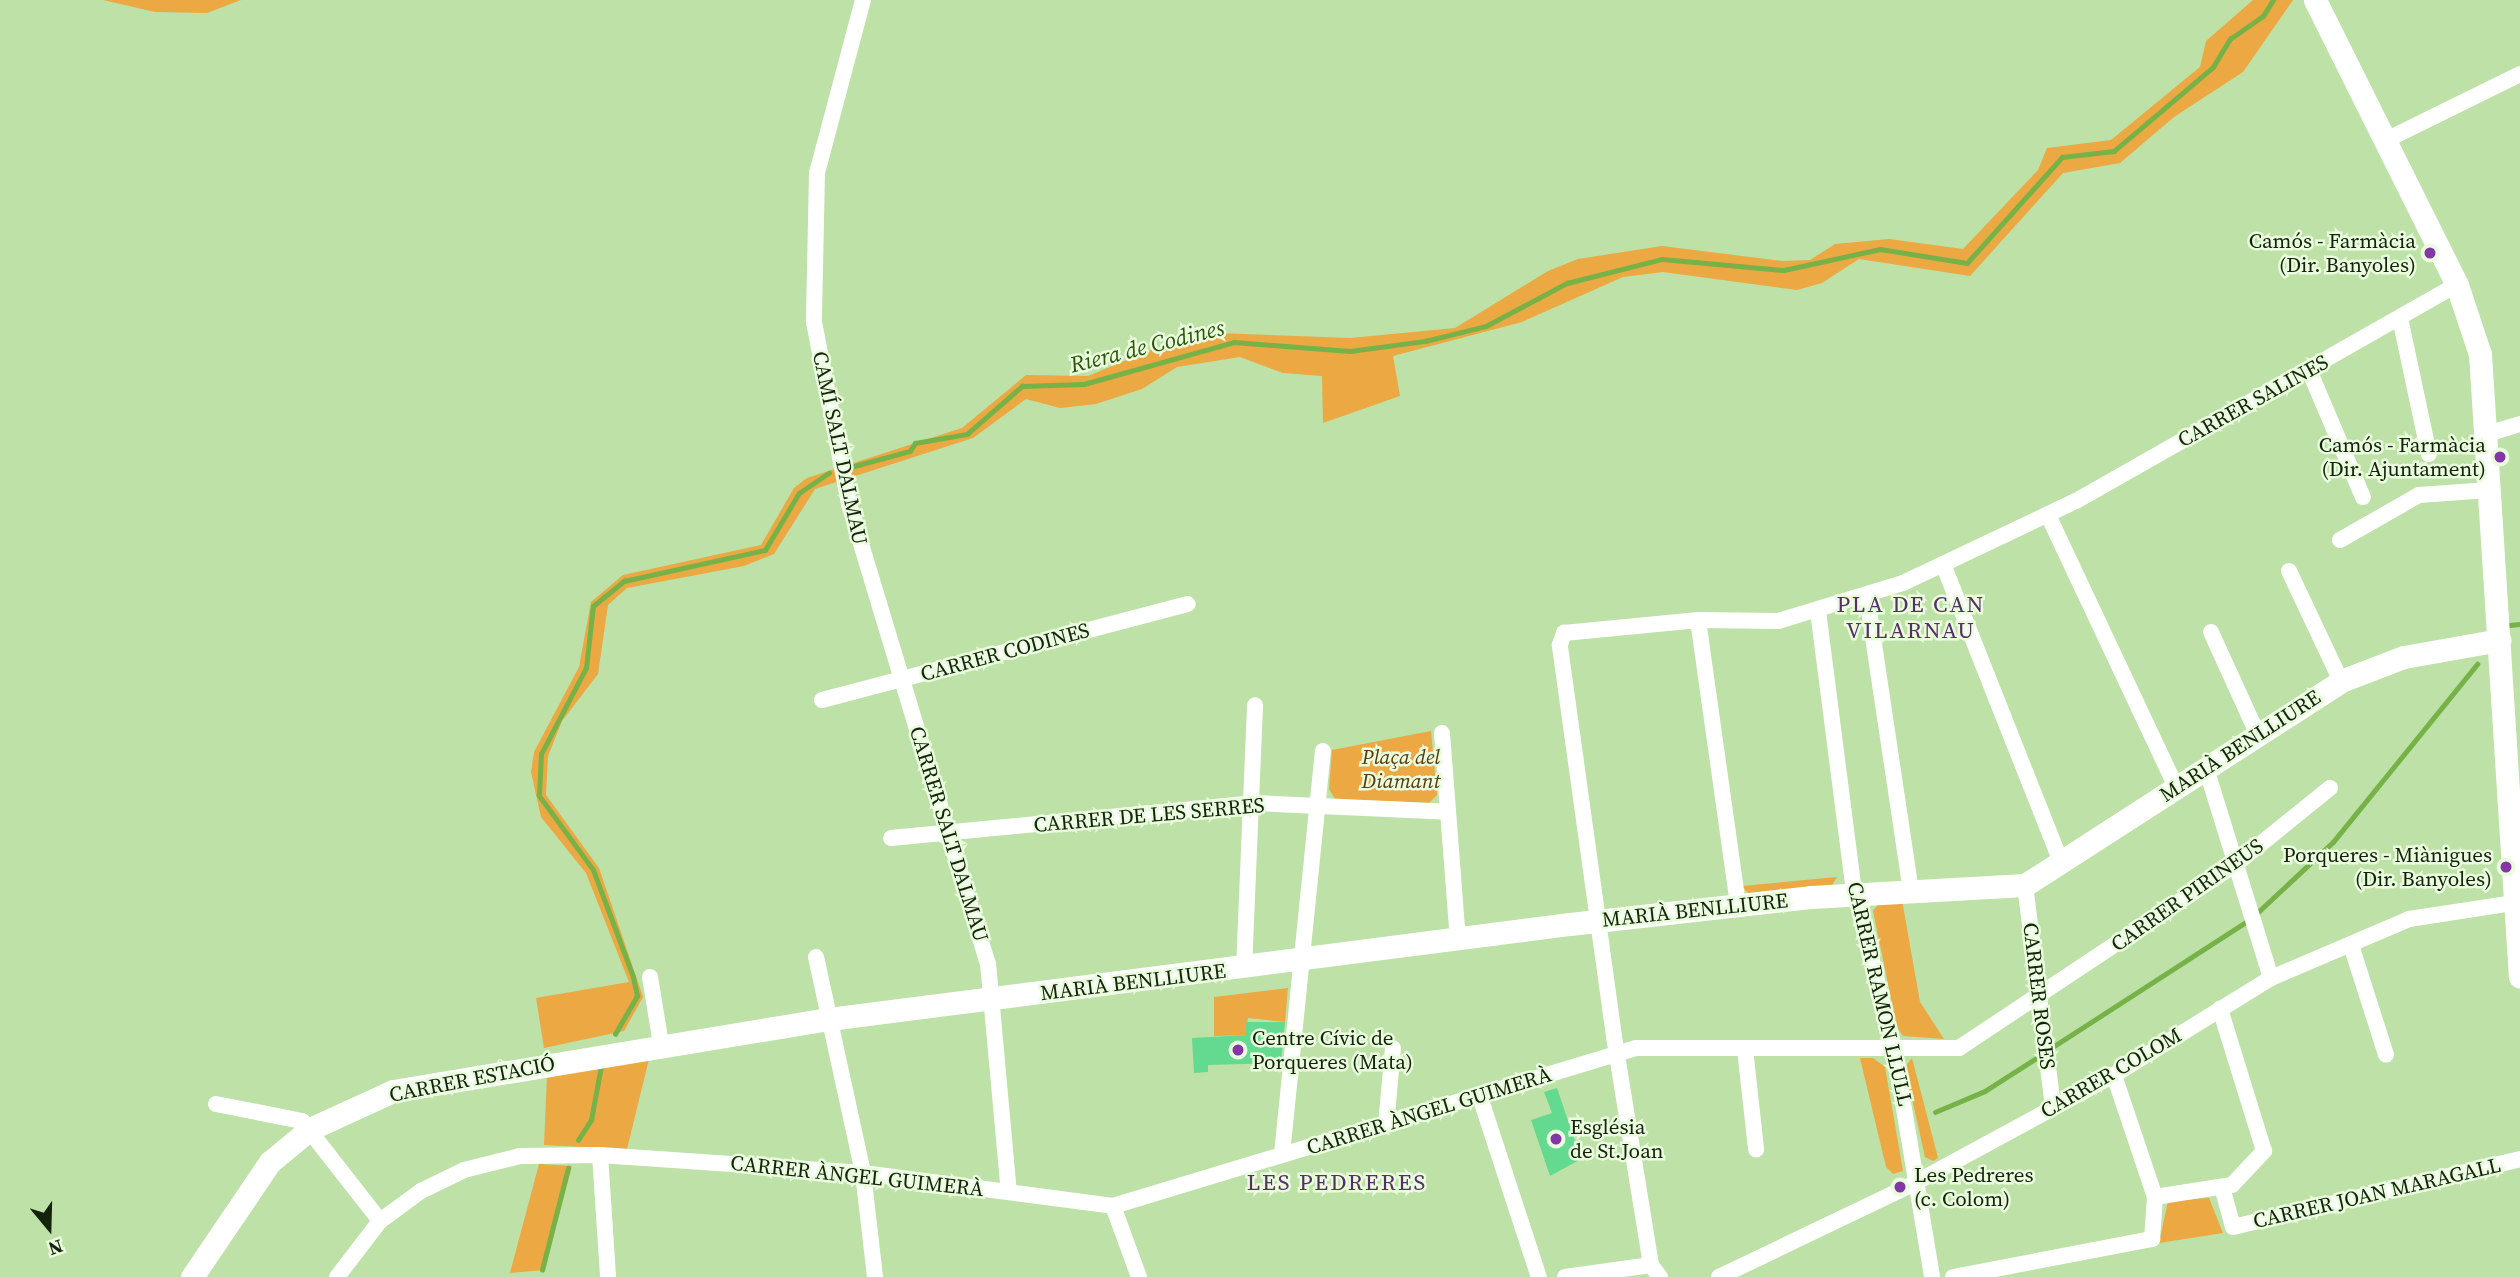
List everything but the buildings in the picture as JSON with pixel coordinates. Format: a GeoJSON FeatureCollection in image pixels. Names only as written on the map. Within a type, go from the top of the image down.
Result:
{"type":"FeatureCollection","features":[{"type":"Feature","properties":{"kind":"street","name":"CAMÍ SALT DALMAU"},"geometry":{"type":"LineString","coordinates":[[863,0],[828,113],[812,249],[814,323],[842,474],[878,607]]}},
{"type":"Feature","properties":{"kind":"street"},"geometry":{"type":"LineString","coordinates":[[2315,0],[2457,285],[2480,354],[2520,977]]}},
{"type":"Feature","properties":{"kind":"street"},"geometry":{"type":"LineString","coordinates":[[2384,141],[2520,74]]}},
{"type":"Feature","properties":{"kind":"street","name":"CARRER SALINES"},"geometry":{"type":"LineString","coordinates":[[1599,921],[1569,706],[1564,633],[1698,620],[1778,621],[1867,597],[1943,565],[2048,515],[2457,285]]}},
{"type":"Feature","properties":{"kind":"street"},"geometry":{"type":"LineString","coordinates":[[2400,318],[2429,454]]}},
{"type":"Feature","properties":{"kind":"street"},"geometry":{"type":"LineString","coordinates":[[2309,370],[2363,497]]}},
{"type":"Feature","properties":{"kind":"street"},"geometry":{"type":"LineString","coordinates":[[2487,434],[2520,424]]}},
{"type":"Feature","properties":{"kind":"street"},"geometry":{"type":"LineString","coordinates":[[2340,540],[2419,495],[2489,490]]}},
{"type":"Feature","properties":{"kind":"street"},"geometry":{"type":"LineString","coordinates":[[2048,515],[2176,787]]}},
{"type":"Feature","properties":{"kind":"street"},"geometry":{"type":"LineString","coordinates":[[1943,565],[2062,865]]}},
{"type":"Feature","properties":{"kind":"street"},"geometry":{"type":"LineString","coordinates":[[2289,571],[2341,681]]}},
{"type":"Feature","properties":{"kind":"street"},"geometry":{"type":"LineString","coordinates":[[1867,597],[1911,890]]}},
{"type":"Feature","properties":{"kind":"street","name":"CARRER CODINES"},"geometry":{"type":"LineString","coordinates":[[822,700],[1188,604]]}},
{"type":"Feature","properties":{"kind":"street","name":"CARRER SALT DALMAU"},"geometry":{"type":"LineString","coordinates":[[878,607],[952,832],[993,998],[1009,1192]]}},
{"type":"Feature","properties":{"kind":"street","name":"CARRER RAMON LLULL"},"geometry":{"type":"LineString","coordinates":[[1818,611],[1853,884],[1860,894],[1894,1049],[1917,1165],[1913,1184],[1932,1277]]}},
{"type":"Feature","properties":{"kind":"street"},"geometry":{"type":"LineString","coordinates":[[1698,620],[1738,906]]}},
{"type":"Feature","properties":{"kind":"street"},"geometry":{"type":"LineString","coordinates":[[2211,632],[2258,735]]}},
{"type":"Feature","properties":{"kind":"street","name":"MARIÀ BENLLIURE"},"geometry":{"type":"LineString","coordinates":[[830,1018],[1302,962],[1599,921],[1860,894],[2025,885],[2062,865],[2176,787],[2341,681],[2404,657],[2499,640]]}},
{"type":"Feature","properties":{"kind":"street"},"geometry":{"type":"LineString","coordinates":[[1244,969],[1255,705]]}},
{"type":"Feature","properties":{"kind":"street"},"geometry":{"type":"LineString","coordinates":[[1442,733],[1458,940]]}},
{"type":"Feature","properties":{"kind":"street"},"geometry":{"type":"LineString","coordinates":[[1282,1154],[1323,751]]}},
{"type":"Feature","properties":{"kind":"street"},"geometry":{"type":"LineString","coordinates":[[2206,768],[2271,978]]}},
{"type":"Feature","properties":{"kind":"street","name":"CARRER PIRINEUS"},"geometry":{"type":"LineString","coordinates":[[2040,998],[2236,864],[2330,788]]}},
{"type":"Feature","properties":{"kind":"street","name":"CARRER DE LES SERRES"},"geometry":{"type":"LineString","coordinates":[[891,838],[1253,803],[1448,812]]}},
{"type":"Feature","properties":{"kind":"street","name":"CARRER ROSES"},"geometry":{"type":"LineString","coordinates":[[2025,885],[2053,1107]]}},
{"type":"Feature","properties":{"kind":"street","name":"CARRER COLOM"},"geometry":{"type":"LineString","coordinates":[[1719,1277],[1913,1184],[2114,1075],[2271,978],[2409,919],[2517,902]]}},
{"type":"Feature","properties":{"kind":"street"},"geometry":{"type":"LineString","coordinates":[[1565,1277],[1655,1271],[1617,1053],[1599,921]]}},
{"type":"Feature","properties":{"kind":"street"},"geometry":{"type":"LineString","coordinates":[[2351,945],[2386,1055]]}},
{"type":"Feature","properties":{"kind":"street"},"geometry":{"type":"LineString","coordinates":[[816,957],[863,1173],[875,1277]]}},
{"type":"Feature","properties":{"kind":"street"},"geometry":{"type":"LineString","coordinates":[[650,977],[661,1044]]}},
{"type":"Feature","properties":{"kind":"street","name":"CARRER ÀNGEL GUIMERÀ"},"geometry":{"type":"LineString","coordinates":[[337,1277],[380,1221],[421,1191],[485,1163],[541,1154],[600,1155],[863,1173],[1113,1206],[1480,1097],[1617,1053],[1745,1049],[1959,1048],[2040,998]]}},
{"type":"Feature","properties":{"kind":"street"},"geometry":{"type":"LineString","coordinates":[[2155,1196],[2232,1185],[2264,1151],[2220,1009]]}},
{"type":"Feature","properties":{"kind":"street","name":"CARRER ESTACIÓ"},"geometry":{"type":"LineString","coordinates":[[192,1277],[270,1162],[310,1129],[393,1091],[661,1044],[830,1018]]}},
{"type":"Feature","properties":{"kind":"street"},"geometry":{"type":"LineString","coordinates":[[1386,1125],[1393,1048]]}},
{"type":"Feature","properties":{"kind":"street"},"geometry":{"type":"LineString","coordinates":[[1745,1049],[1756,1149]]}},
{"type":"Feature","properties":{"kind":"street"},"geometry":{"type":"LineString","coordinates":[[1953,1277],[2152,1239],[2155,1196],[2114,1075]]}},
{"type":"Feature","properties":{"kind":"street"},"geometry":{"type":"LineString","coordinates":[[1480,1097],[1539,1277]]}},
{"type":"Feature","properties":{"kind":"street"},"geometry":{"type":"LineString","coordinates":[[216,1104],[302,1121],[380,1221]]}},
{"type":"Feature","properties":{"kind":"street"},"geometry":{"type":"LineString","coordinates":[[600,1155],[607,1277]]}},
{"type":"Feature","properties":{"kind":"street","name":"CARRER JOAN MARAGALL"},"geometry":{"type":"LineString","coordinates":[[2222,1187],[2233,1227],[2520,1159]]}},
{"type":"Feature","properties":{"kind":"street"},"geometry":{"type":"LineString","coordinates":[[1113,1206],[1139,1277]]}},
{"type":"Feature","properties":{"kind":"green space"},"geometry":{"type":"Polygon","coordinates":[[[103,0],[241,0],[207,13],[155,12],[103,0]]]}},
{"type":"Feature","properties":{"kind":"green space"},"geometry":{"type":"Polygon","coordinates":[[[2253,0],[2293,0],[2243,72],[2174,117],[2120,163],[2063,173],[1970,276],[1859,259],[1822,283],[1797,290],[1663,272],[1623,277],[1522,322],[1393,356],[1400,396],[1323,423],[1322,376],[1283,373],[1240,357],[1177,367],[1142,389],[1096,404],[1060,408],[1026,399],[973,438],[815,489],[774,554],[744,566],[627,588],[608,605],[598,674],[562,721],[548,756],[546,795],[599,868],[643,997],[624,1031],[544,1048],[536,998],[629,982],[586,873],[541,817],[531,772],[534,752],[579,667],[591,602],[623,575],[761,545],[794,488],[807,478],[962,428],[1026,375],[1088,376],[1153,349],[1215,333],[1350,338],[1455,328],[1548,271],[1578,259],[1662,246],[1782,261],[1810,260],[1835,244],[1889,239],[1963,249],[2038,170],[2047,148],[2111,140],[2200,67],[2206,41],[2253,0]]]}},
{"type":"Feature","properties":{"kind":"green space","name":"Plaça del Diamant"},"geometry":{"type":"Polygon","coordinates":[[[1431,731],[1437,795],[1429,803],[1335,799],[1329,789],[1332,750],[1431,731]]]}},
{"type":"Feature","properties":{"kind":"green space"},"geometry":{"type":"Polygon","coordinates":[[[1837,877],[1832,885],[1749,894],[1742,886],[1837,877]]]}},
{"type":"Feature","properties":{"kind":"green space"},"geometry":{"type":"Polygon","coordinates":[[[1902,900],[1920,1002],[1944,1039],[1903,1036],[1897,1027],[1873,911],[1880,902],[1902,900]]]}},
{"type":"Feature","properties":{"kind":"green space"},"geometry":{"type":"Polygon","coordinates":[[[1288,988],[1285,1022],[1248,1018],[1246,1035],[1214,1036],[1214,997],[1288,988]]]}},
{"type":"Feature","properties":{"kind":"green space"},"geometry":{"type":"Polygon","coordinates":[[[650,1055],[627,1149],[544,1145],[547,1076],[650,1055]]]}},
{"type":"Feature","properties":{"kind":"green space"},"geometry":{"type":"Polygon","coordinates":[[[1860,1058],[1873,1058],[1885,1067],[1903,1171],[1893,1174],[1886,1167],[1860,1058]]]}},
{"type":"Feature","properties":{"kind":"green space"},"geometry":{"type":"Polygon","coordinates":[[[1912,1058],[1938,1158],[1933,1161],[1925,1157],[1905,1067],[1912,1058]]]}},
{"type":"Feature","properties":{"kind":"green space"},"geometry":{"type":"Polygon","coordinates":[[[539,1164],[572,1166],[544,1270],[510,1273],[539,1164]]]}},
{"type":"Feature","properties":{"kind":"green space"},"geometry":{"type":"Polygon","coordinates":[[[2209,1198],[2223,1233],[2159,1243],[2168,1201],[2209,1198]]]}},
{"type":"Feature","properties":{"kind":"waterway","name":"Riera de Codines"},"geometry":{"type":"LineString","coordinates":[[847,468],[910,451],[915,443],[967,434],[1022,386],[1084,384],[1234,342],[1350,351],[1425,341],[1486,326],[1567,283],[1662,259],[1784,270],[1880,249],[1967,263],[2062,157],[2114,151],[2213,67],[2230,39],[2263,16],[2273,0]]}},
{"type":"Feature","properties":{"kind":"waterway","name":"Riera de Codines"},"geometry":{"type":"LineString","coordinates":[[615,1034],[637,996],[633,977],[593,870],[539,796],[541,754],[586,668],[593,606],[624,581],[765,550],[799,493],[829,473]]}},
{"type":"Feature","properties":{"kind":"waterway"},"geometry":{"type":"LineString","coordinates":[[2510,625],[2520,624]]}},
{"type":"Feature","properties":{"kind":"waterway"},"geometry":{"type":"LineString","coordinates":[[2256,914],[2333,842],[2477,664]]}},
{"type":"Feature","properties":{"kind":"waterway"},"geometry":{"type":"LineString","coordinates":[[2048,1050],[2249,920]]}},
{"type":"Feature","properties":{"kind":"waterway"},"geometry":{"type":"LineString","coordinates":[[1935,1112],[1985,1091],[2041,1055]]}},
{"type":"Feature","properties":{"kind":"waterway","name":"Riera de Codines"},"geometry":{"type":"LineString","coordinates":[[578,1140],[591,1120],[601,1066]]}},
{"type":"Feature","properties":{"kind":"waterway","name":"Riera de Codines"},"geometry":{"type":"LineString","coordinates":[[542,1270],[568,1168]]}},
{"type":"Feature","properties":{"kind":"place","name":"Camós - Farmàcia (Dir. Banyoles)"},"geometry":{"type":"Point","coordinates":[2430,253]}},
{"type":"Feature","properties":{"kind":"place","name":"Camós - Farmàcia (Dir. Ajuntament)"},"geometry":{"type":"Point","coordinates":[2500,457]}},
{"type":"Feature","properties":{"kind":"place","name":"Porqueres - Miànigues (Dir. Banyoles)"},"geometry":{"type":"Point","coordinates":[2506,867]}},
{"type":"Feature","properties":{"kind":"place","name":"Centre Cívic de Porqueres (Mata)"},"geometry":{"type":"Point","coordinates":[1238,1050]}},
{"type":"Feature","properties":{"kind":"place","name":"Església de St.Joan"},"geometry":{"type":"Point","coordinates":[1556,1139]}},
{"type":"Feature","properties":{"kind":"place","name":"Les Pedreres (c. Colom)"},"geometry":{"type":"Point","coordinates":[1900,1187]}},
{"type":"Feature","properties":{"kind":"district","name":"PLA DE CAN VILARNAU"},"geometry":{"type":"Point","coordinates":[1911,617]}},
{"type":"Feature","properties":{"kind":"district","name":"LES PEDRERES"},"geometry":{"type":"Point","coordinates":[1337,1182]}}]}
